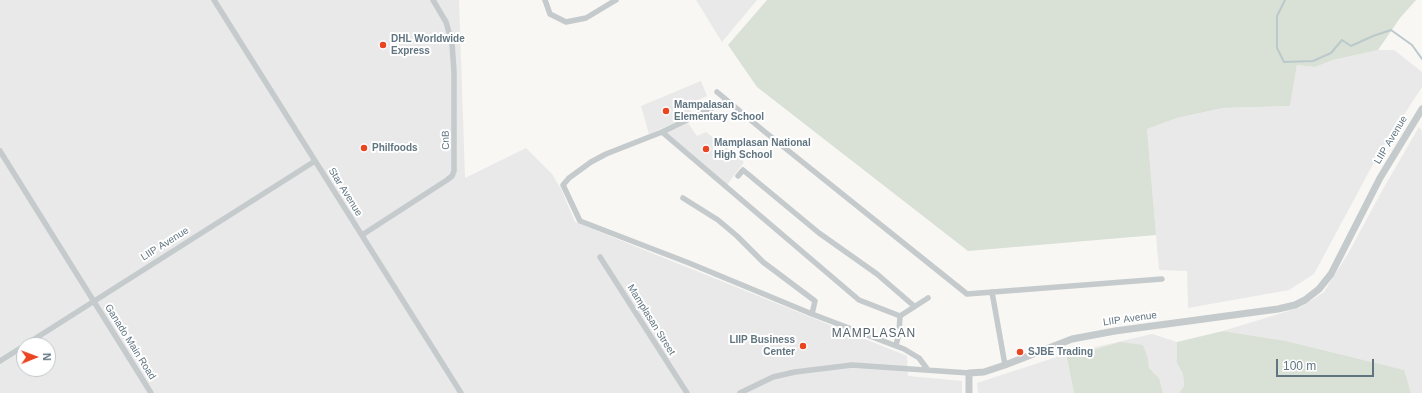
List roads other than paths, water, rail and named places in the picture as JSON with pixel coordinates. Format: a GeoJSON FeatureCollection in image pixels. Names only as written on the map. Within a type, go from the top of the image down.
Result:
{"type":"FeatureCollection","features":[{"type":"Feature","properties":{"kind":"street","name":"Star Avenue"},"geometry":{"type":"LineString","coordinates":[[214,0],[461,393]]}},
{"type":"Feature","properties":{"kind":"street","name":"CnB"},"geometry":{"type":"LineString","coordinates":[[362,235],[447,180],[454,173],[453,47],[449,29],[433,0]]}},
{"type":"Feature","properties":{"kind":"street"},"geometry":{"type":"LineString","coordinates":[[545,0],[550,14],[566,22],[586,18],[616,0]]}},
{"type":"Feature","properties":{"kind":"street"},"geometry":{"type":"LineString","coordinates":[[717,92],[857,207],[967,294],[1162,279]]}},
{"type":"Feature","properties":{"kind":"street"},"geometry":{"type":"LineString","coordinates":[[727,101],[662,132],[606,154],[591,162],[569,178],[563,185],[580,221],[689,263],[812,314],[904,348],[919,358],[928,370]]}},
{"type":"Feature","properties":{"kind":"street","name":"LIIP Avenue"},"geometry":{"type":"LineString","coordinates":[[740,393],[772,377],[795,372],[852,365],[969,373],[984,372],[1005,366],[1056,345],[1079,338],[1115,331],[1278,309],[1295,305],[1306,300],[1319,289],[1334,270],[1380,178],[1422,109]]}},
{"type":"Feature","properties":{"kind":"street"},"geometry":{"type":"LineString","coordinates":[[662,132],[859,300],[900,316]]}},
{"type":"Feature","properties":{"kind":"street","name":"Ganado Main Road"},"geometry":{"type":"LineString","coordinates":[[0,152],[151,393]]}},
{"type":"Feature","properties":{"kind":"street","name":"LIIP Avenue"},"geometry":{"type":"LineString","coordinates":[[38,337],[315,160]]}},
{"type":"Feature","properties":{"kind":"street"},"geometry":{"type":"LineString","coordinates":[[738,176],[743,170],[819,233],[877,274],[914,306]]}},
{"type":"Feature","properties":{"kind":"street"},"geometry":{"type":"LineString","coordinates":[[683,198],[718,220],[737,236],[763,262],[815,301],[812,314]]}},
{"type":"Feature","properties":{"kind":"street","name":"Mamplasan Street"},"geometry":{"type":"LineString","coordinates":[[600,257],[687,393]]}},
{"type":"Feature","properties":{"kind":"street"},"geometry":{"type":"LineString","coordinates":[[992,292],[1005,366]]}},
{"type":"Feature","properties":{"kind":"street"},"geometry":{"type":"LineString","coordinates":[[900,316],[928,298]]}},
{"type":"Feature","properties":{"kind":"street"},"geometry":{"type":"LineString","coordinates":[[896,345],[899,334],[900,316]]}},
{"type":"Feature","properties":{"kind":"street","name":"LIIP Avenue"},"geometry":{"type":"LineString","coordinates":[[0,361],[16,351]]}},
{"type":"Feature","properties":{"kind":"street"},"geometry":{"type":"LineString","coordinates":[[969,373],[969,393]]}},
{"type":"Feature","properties":{"kind":"waterway"},"geometry":{"type":"LineString","coordinates":[[1285,0],[1277,16],[1277,48],[1284,62],[1313,61],[1331,53],[1342,40],[1351,46],[1391,30],[1412,45],[1422,59]]}},
{"type":"Feature","properties":{"kind":"place","name":"DHL Worldwide Express"},"geometry":{"type":"Point","coordinates":[383,45]}},
{"type":"Feature","properties":{"kind":"place","name":"Mampalasan Elementary School"},"geometry":{"type":"Point","coordinates":[666,111]}},
{"type":"Feature","properties":{"kind":"place","name":"Philfoods"},"geometry":{"type":"Point","coordinates":[364,148]}},
{"type":"Feature","properties":{"kind":"place","name":"Mamplasan National High School"},"geometry":{"type":"Point","coordinates":[706,149]}},
{"type":"Feature","properties":{"kind":"place","name":"LIIP Business Center"},"geometry":{"type":"Point","coordinates":[803,346]}},
{"type":"Feature","properties":{"kind":"place","name":"SJBE Trading"},"geometry":{"type":"Point","coordinates":[1020,352]}},
{"type":"Feature","properties":{"kind":"district","name":"MAMPLASAN"},"geometry":{"type":"Point","coordinates":[874,334]}}]}
